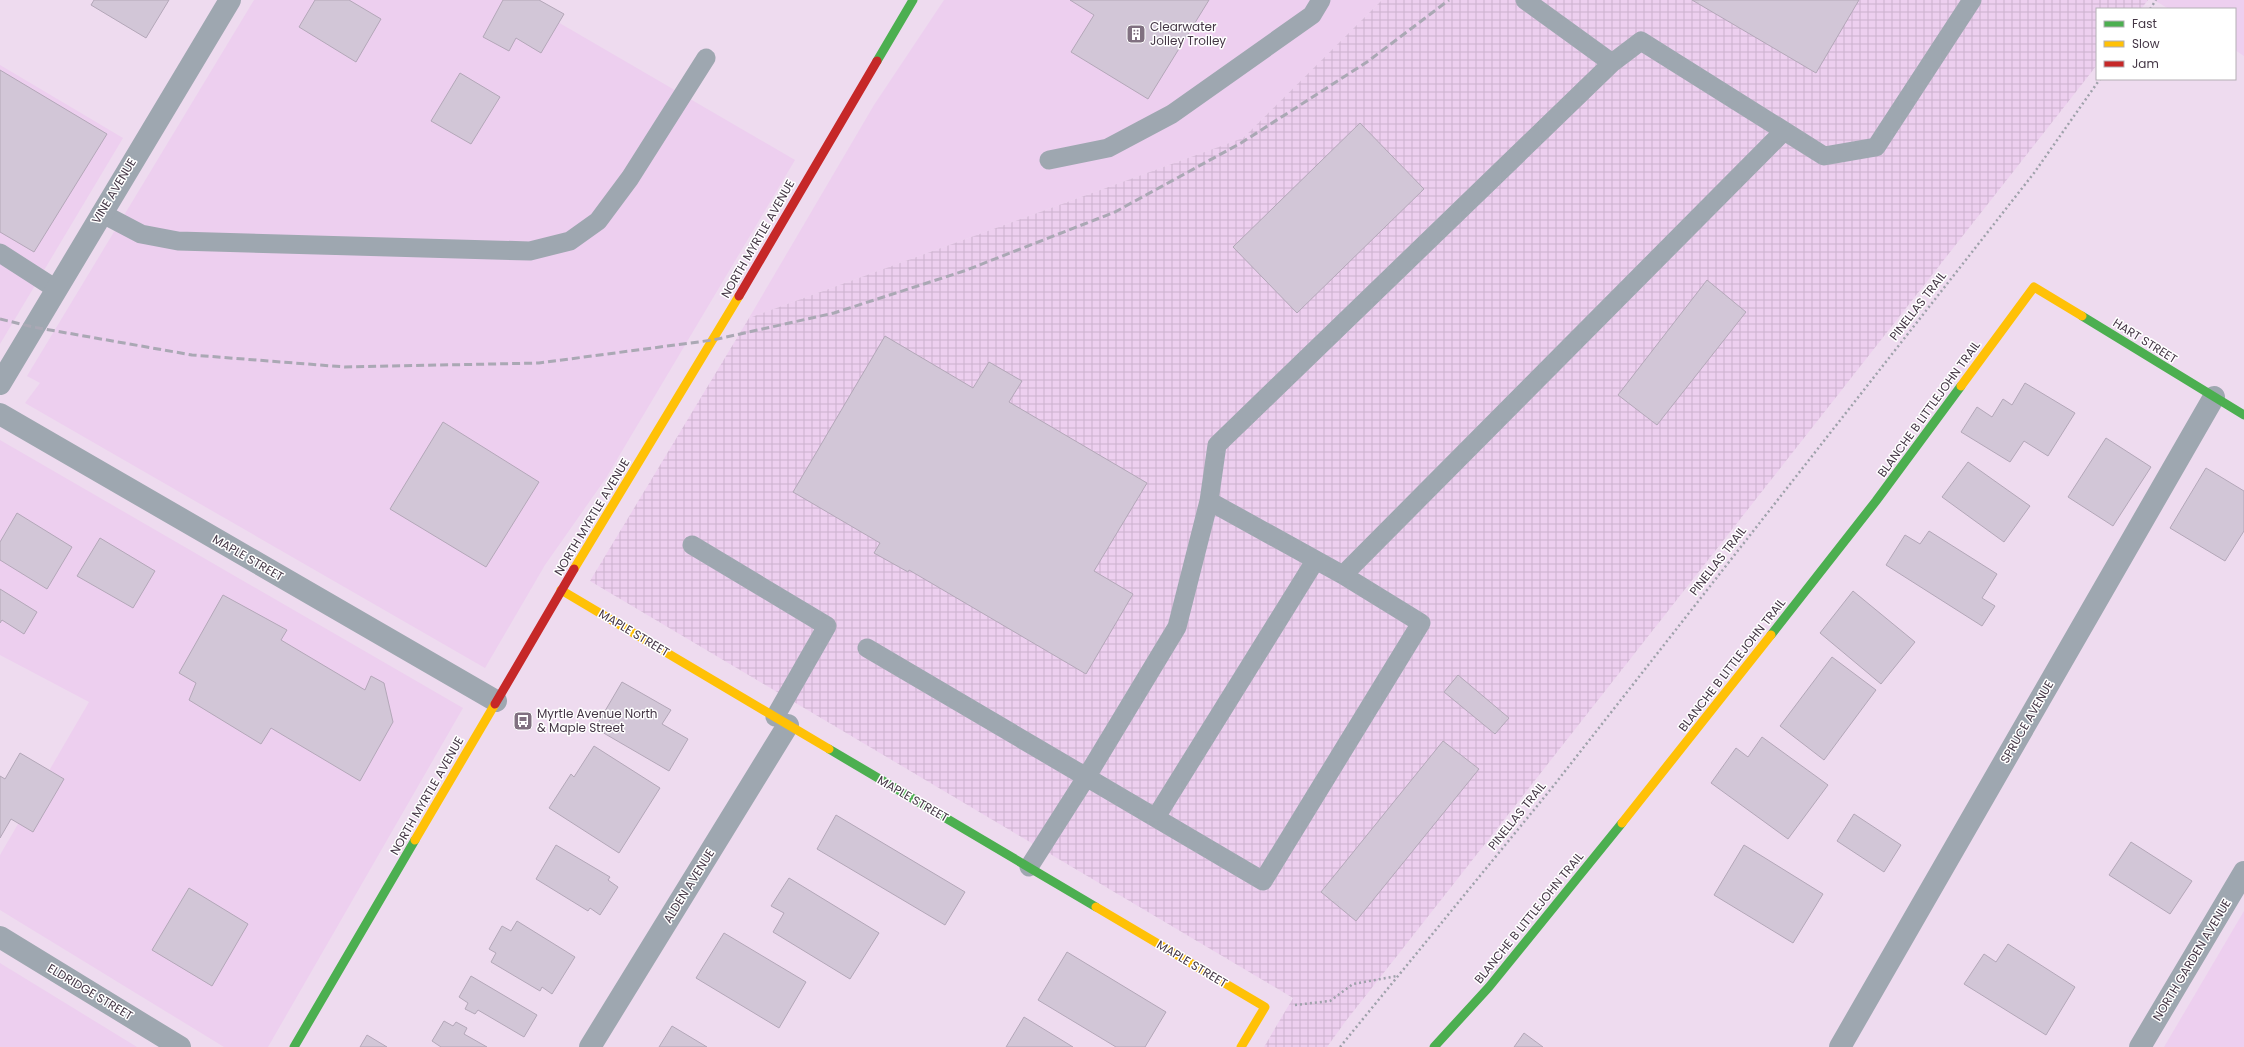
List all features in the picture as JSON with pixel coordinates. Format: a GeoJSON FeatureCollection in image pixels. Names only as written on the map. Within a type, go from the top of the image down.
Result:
{"type":"FeatureCollection","features":[{"type":"Feature","properties":{"kind":"street","name":"VINE AVENUE"},"geometry":{"type":"LineString","coordinates":[[0,384],[101,213],[230,0]]}},
{"type":"Feature","properties":{"kind":"street","name":"NORTH MYRTLE AVENUE"},"geometry":{"type":"LineString","coordinates":[[294,1047],[561,590],[713,340],[912,0]]}},
{"type":"Feature","properties":{"kind":"street","name":"HART STREET"},"geometry":{"type":"LineString","coordinates":[[2034,287],[2244,415]]}},
{"type":"Feature","properties":{"kind":"street","name":"BLANCHE B LITTLEJOHN TRAIL"},"geometry":{"type":"LineString","coordinates":[[1434,1047],[1489,987],[1682,748],[1876,501],[2034,287]]}},
{"type":"Feature","properties":{"kind":"street","name":"SPRUCE AVENUE"},"geometry":{"type":"LineString","coordinates":[[1840,1047],[2214,397]]}},
{"type":"Feature","properties":{"kind":"street","name":"MAPLE STREET"},"geometry":{"type":"LineString","coordinates":[[0,414],[496,701]]}},
{"type":"Feature","properties":{"kind":"street","name":"MAPLE STREET"},"geometry":{"type":"LineString","coordinates":[[561,590],[1265,1007]]}},
{"type":"Feature","properties":{"kind":"street","name":"ALDEN AVENUE"},"geometry":{"type":"LineString","coordinates":[[590,1047],[781,721]]}},
{"type":"Feature","properties":{"kind":"street","name":"NORTH GARDEN AVENUE"},"geometry":{"type":"LineString","coordinates":[[2140,1047],[2243,877]]}},
{"type":"Feature","properties":{"kind":"street","name":"ELDRIDGE STREET"},"geometry":{"type":"LineString","coordinates":[[0,937],[180,1047]]}},
{"type":"Feature","properties":{"kind":"street"},"geometry":{"type":"LineString","coordinates":[[1241,1047],[1265,1007]]}},
{"type":"Feature","properties":{"kind":"lane"},"geometry":{"type":"LineString","coordinates":[[1049,160],[1108,148],[1172,114],[1312,15],[1321,0]]}},
{"type":"Feature","properties":{"kind":"lane"},"geometry":{"type":"LineString","coordinates":[[1525,0],[1612,63]]}},
{"type":"Feature","properties":{"kind":"lane"},"geometry":{"type":"LineString","coordinates":[[1029,867],[1087,776],[1177,627],[1209,501],[1217,445],[1612,63],[1641,41],[1783,132],[1824,156],[1876,147],[1972,0]]}},
{"type":"Feature","properties":{"kind":"lane"},"geometry":{"type":"LineString","coordinates":[[101,213],[141,234],[178,241],[530,251],[570,241],[598,221],[630,178],[706,58]]}},
{"type":"Feature","properties":{"kind":"lane"},"geometry":{"type":"LineString","coordinates":[[1343,575],[1783,132]]}},
{"type":"Feature","properties":{"kind":"lane"},"geometry":{"type":"LineString","coordinates":[[0,253],[56,289]]}},
{"type":"Feature","properties":{"kind":"lane"},"geometry":{"type":"LineString","coordinates":[[867,648],[1087,776],[1263,881],[1421,623],[1343,575],[1209,501]]}},
{"type":"Feature","properties":{"kind":"lane"},"geometry":{"type":"LineString","coordinates":[[692,545],[827,626],[781,721]]}},
{"type":"Feature","properties":{"kind":"lane"},"geometry":{"type":"LineString","coordinates":[[1156,817],[1315,560]]}},
{"type":"Feature","properties":{"kind":"path","name":"PINELLAS TRAIL"},"geometry":{"type":"LineString","coordinates":[[1340,1047],[1556,783],[2014,198],[2099,80]]}},
{"type":"Feature","properties":{"kind":"path"},"geometry":{"type":"LineString","coordinates":[[1265,1007],[1330,1001],[1353,984],[1397,976]]}},
{"type":"Feature","properties":{"kind":"shaded area"},"geometry":{"type":"Polygon","coordinates":[[[254,0],[520,0],[795,160],[606,478],[545,565],[485,668],[25,403],[40,383],[27,376],[254,0]]]}},
{"type":"Feature","properties":{"kind":"shaded area"},"geometry":{"type":"Polygon","coordinates":[[[944,0],[1382,0],[1243,138],[749,318],[874,105],[944,0]]]}},
{"type":"Feature","properties":{"kind":"shaded area"},"geometry":{"type":"Polygon","coordinates":[[[1382,0],[2148,0],[2142,8],[2096,8],[2096,66],[1345,1022],[1327,1047],[1264,1047],[1293,998],[590,581],[749,318],[1243,138],[1382,0]]]}},
{"type":"Feature","properties":{"kind":"shaded area"},"geometry":{"type":"Polygon","coordinates":[[[2154,0],[2244,0],[2244,56],[2236,51],[2236,8],[2167,8],[2154,0]]]}},
{"type":"Feature","properties":{"kind":"shaded area"},"geometry":{"type":"Polygon","coordinates":[[[0,65],[123,138],[0,344],[0,65]]]}},
{"type":"Feature","properties":{"kind":"shaded area"},"geometry":{"type":"Polygon","coordinates":[[[0,440],[463,708],[268,1047],[224,1047],[0,910],[0,855],[89,702],[0,655],[0,440]]]}},
{"type":"Feature","properties":{"kind":"shaded area"},"geometry":{"type":"Polygon","coordinates":[[[2244,911],[2244,1047],[2164,1047],[2244,911]]]}},
{"type":"Feature","properties":{"kind":"shaded area"},"geometry":{"type":"Polygon","coordinates":[[[0,963],[137,1047],[0,1047],[0,963]]]}},
{"type":"Feature","properties":{"kind":"building"},"geometry":{"type":"Polygon","coordinates":[[[94,0],[169,0],[146,38],[91,5],[94,0]]]}},
{"type":"Feature","properties":{"kind":"building"},"geometry":{"type":"Polygon","coordinates":[[[315,0],[349,0],[381,19],[356,62],[299,27],[315,0]]]}},
{"type":"Feature","properties":{"kind":"building"},"geometry":{"type":"Polygon","coordinates":[[[503,0],[539,0],[564,14],[541,53],[516,38],[509,51],[483,37],[503,0]]]}},
{"type":"Feature","properties":{"kind":"building","name":"Clearwater Jolley Trolley"},"geometry":{"type":"Polygon","coordinates":[[[1070,0],[1209,0],[1148,99],[1071,52],[1094,15],[1070,0]]]}},
{"type":"Feature","properties":{"kind":"building"},"geometry":{"type":"Polygon","coordinates":[[[1692,0],[1859,0],[1816,73],[1692,0]]]}},
{"type":"Feature","properties":{"kind":"building"},"geometry":{"type":"Polygon","coordinates":[[[0,70],[107,134],[34,252],[0,232],[0,70]]]}},
{"type":"Feature","properties":{"kind":"building"},"geometry":{"type":"Polygon","coordinates":[[[460,73],[500,97],[471,144],[431,121],[460,73]]]}},
{"type":"Feature","properties":{"kind":"building"},"geometry":{"type":"Polygon","coordinates":[[[1360,123],[1424,189],[1297,313],[1233,247],[1360,123]]]}},
{"type":"Feature","properties":{"kind":"building"},"geometry":{"type":"Polygon","coordinates":[[[1707,280],[1746,312],[1657,425],[1618,395],[1707,280]]]}},
{"type":"Feature","properties":{"kind":"building"},"geometry":{"type":"Polygon","coordinates":[[[885,336],[973,388],[989,362],[1022,381],[1009,402],[1147,483],[1094,571],[1133,594],[1086,674],[909,570],[908,572],[874,553],[880,543],[793,492],[885,336]]]}},
{"type":"Feature","properties":{"kind":"building"},"geometry":{"type":"Polygon","coordinates":[[[2025,383],[2075,413],[2048,456],[2024,441],[2010,462],[1961,432],[1977,407],[1992,417],[2003,399],[2012,405],[2025,383]]]}},
{"type":"Feature","properties":{"kind":"building"},"geometry":{"type":"Polygon","coordinates":[[[443,422],[539,482],[486,567],[390,509],[443,422]]]}},
{"type":"Feature","properties":{"kind":"building"},"geometry":{"type":"Polygon","coordinates":[[[2106,438],[2151,467],[2113,526],[2068,497],[2106,438]]]}},
{"type":"Feature","properties":{"kind":"building"},"geometry":{"type":"Polygon","coordinates":[[[1968,462],[2030,506],[2004,542],[1942,497],[1968,462]]]}},
{"type":"Feature","properties":{"kind":"building"},"geometry":{"type":"Polygon","coordinates":[[[2206,468],[2244,491],[2244,531],[2225,561],[2170,528],[2206,468]]]}},
{"type":"Feature","properties":{"kind":"building"},"geometry":{"type":"Polygon","coordinates":[[[17,513],[72,547],[47,589],[0,560],[0,542],[17,513]]]}},
{"type":"Feature","properties":{"kind":"building"},"geometry":{"type":"Polygon","coordinates":[[[1929,531],[1997,574],[1982,598],[1995,606],[1982,626],[1886,565],[1905,535],[1920,544],[1929,531]]]}},
{"type":"Feature","properties":{"kind":"building"},"geometry":{"type":"Polygon","coordinates":[[[100,538],[155,571],[133,608],[77,576],[100,538]]]}},
{"type":"Feature","properties":{"kind":"building"},"geometry":{"type":"Polygon","coordinates":[[[0,589],[37,612],[24,634],[2,620],[0,623],[0,589]]]}},
{"type":"Feature","properties":{"kind":"building"},"geometry":{"type":"Polygon","coordinates":[[[1853,591],[1915,642],[1881,684],[1820,633],[1853,591]]]}},
{"type":"Feature","properties":{"kind":"building"},"geometry":{"type":"Polygon","coordinates":[[[223,595],[287,630],[281,640],[365,690],[371,676],[384,683],[393,722],[360,781],[271,728],[261,744],[189,700],[196,683],[179,673],[223,595]]]}},
{"type":"Feature","properties":{"kind":"building"},"geometry":{"type":"Polygon","coordinates":[[[1832,657],[1876,690],[1824,760],[1780,726],[1832,657]]]}},
{"type":"Feature","properties":{"kind":"building"},"geometry":{"type":"Polygon","coordinates":[[[1458,675],[1509,718],[1495,734],[1444,692],[1458,675]]]}},
{"type":"Feature","properties":{"kind":"building"},"geometry":{"type":"Polygon","coordinates":[[[622,682],[671,710],[662,724],[688,739],[669,771],[595,728],[622,682]]]}},
{"type":"Feature","properties":{"kind":"building"},"geometry":{"type":"Polygon","coordinates":[[[1762,737],[1828,785],[1788,839],[1711,783],[1736,748],[1748,757],[1762,737]]]}},
{"type":"Feature","properties":{"kind":"building"},"geometry":{"type":"Polygon","coordinates":[[[1443,741],[1479,769],[1356,921],[1321,892],[1443,741]]]}},
{"type":"Feature","properties":{"kind":"building"},"geometry":{"type":"Polygon","coordinates":[[[594,746],[660,788],[619,853],[549,808],[571,774],[574,777],[594,746]]]}},
{"type":"Feature","properties":{"kind":"building"},"geometry":{"type":"Polygon","coordinates":[[[20,753],[64,779],[33,832],[11,819],[0,838],[0,776],[5,779],[20,753]]]}},
{"type":"Feature","properties":{"kind":"building"},"geometry":{"type":"Polygon","coordinates":[[[1854,814],[1901,845],[1884,872],[1837,841],[1854,814]]]}},
{"type":"Feature","properties":{"kind":"building"},"geometry":{"type":"Polygon","coordinates":[[[836,815],[965,892],[945,925],[817,849],[836,815]]]}},
{"type":"Feature","properties":{"kind":"building"},"geometry":{"type":"Polygon","coordinates":[[[2131,842],[2192,881],[2170,914],[2109,875],[2131,842]]]}},
{"type":"Feature","properties":{"kind":"building"},"geometry":{"type":"Polygon","coordinates":[[[556,845],[610,877],[608,880],[618,887],[600,915],[590,908],[588,911],[536,879],[556,845]]]}},
{"type":"Feature","properties":{"kind":"building"},"geometry":{"type":"Polygon","coordinates":[[[1744,845],[1823,894],[1793,943],[1714,895],[1744,845]]]}},
{"type":"Feature","properties":{"kind":"building"},"geometry":{"type":"Polygon","coordinates":[[[789,878],[879,933],[850,979],[773,932],[784,913],[771,906],[789,878]]]}},
{"type":"Feature","properties":{"kind":"building"},"geometry":{"type":"Polygon","coordinates":[[[189,888],[248,924],[212,986],[152,950],[189,888]]]}},
{"type":"Feature","properties":{"kind":"building"},"geometry":{"type":"Polygon","coordinates":[[[517,921],[575,957],[552,994],[542,987],[540,991],[491,962],[496,953],[489,949],[502,926],[511,931],[517,921]]]}},
{"type":"Feature","properties":{"kind":"building"},"geometry":{"type":"Polygon","coordinates":[[[724,933],[806,982],[779,1028],[696,978],[724,933]]]}},
{"type":"Feature","properties":{"kind":"building"},"geometry":{"type":"Polygon","coordinates":[[[2008,944],[2075,987],[2046,1035],[1964,984],[1984,954],[1996,962],[2008,944]]]}},
{"type":"Feature","properties":{"kind":"building"},"geometry":{"type":"Polygon","coordinates":[[[1067,952],[1166,1012],[1145,1047],[1116,1047],[1038,1000],[1067,952]]]}},
{"type":"Feature","properties":{"kind":"building"},"geometry":{"type":"Polygon","coordinates":[[[471,976],[537,1015],[524,1037],[478,1010],[475,1014],[465,1009],[468,1003],[459,997],[471,976]]]}},
{"type":"Feature","properties":{"kind":"building"},"geometry":{"type":"Polygon","coordinates":[[[1024,1017],[1073,1047],[1006,1047],[1024,1017]]]}},
{"type":"Feature","properties":{"kind":"building"},"geometry":{"type":"Polygon","coordinates":[[[444,1021],[453,1026],[456,1022],[467,1028],[464,1034],[487,1047],[441,1047],[432,1041],[444,1021]]]}},
{"type":"Feature","properties":{"kind":"building"},"geometry":{"type":"Polygon","coordinates":[[[672,1026],[707,1047],[659,1047],[672,1026]]]}},
{"type":"Feature","properties":{"kind":"building"},"geometry":{"type":"Polygon","coordinates":[[[1524,1033],[1543,1047],[1514,1047],[1524,1033]]]}},
{"type":"Feature","properties":{"kind":"building"},"geometry":{"type":"Polygon","coordinates":[[[367,1035],[387,1047],[360,1047],[367,1035]]]}},
{"type":"Feature","properties":{"kind":"railway"},"geometry":{"type":"LineString","coordinates":[[0,319],[33,327],[192,355],[345,367],[539,363],[713,340],[834,313],[964,271],[1115,212],[1241,143],[1367,62],[1449,0]]}},
{"type":"Feature","properties":{"kind":"traffic: fast"},"geometry":{"type":"LineString","coordinates":[[877,61],[913,0]]}},
{"type":"Feature","properties":{"kind":"traffic: fast"},"geometry":{"type":"LineString","coordinates":[[2082,316],[2244,415]]}},
{"type":"Feature","properties":{"kind":"traffic: fast"},"geometry":{"type":"LineString","coordinates":[[1771,635],[1876,501],[1961,386]]}},
{"type":"Feature","properties":{"kind":"traffic: fast"},"geometry":{"type":"LineString","coordinates":[[829,749],[1096,907]]}},
{"type":"Feature","properties":{"kind":"traffic: fast"},"geometry":{"type":"LineString","coordinates":[[1434,1047],[1489,987],[1622,823]]}},
{"type":"Feature","properties":{"kind":"traffic: fast"},"geometry":{"type":"LineString","coordinates":[[294,1047],[415,840]]}},
{"type":"Feature","properties":{"kind":"traffic: slow"},"geometry":{"type":"LineString","coordinates":[[1961,386],[2034,287],[2082,316]]}},
{"type":"Feature","properties":{"kind":"traffic: slow"},"geometry":{"type":"LineString","coordinates":[[574,569],[739,296]]}},
{"type":"Feature","properties":{"kind":"traffic: slow"},"geometry":{"type":"LineString","coordinates":[[561,590],[829,749]]}},
{"type":"Feature","properties":{"kind":"traffic: slow"},"geometry":{"type":"LineString","coordinates":[[1622,823],[1771,635]]}},
{"type":"Feature","properties":{"kind":"traffic: slow"},"geometry":{"type":"LineString","coordinates":[[415,840],[495,704]]}},
{"type":"Feature","properties":{"kind":"traffic: slow"},"geometry":{"type":"LineString","coordinates":[[1096,907],[1265,1007],[1241,1047]]}},
{"type":"Feature","properties":{"kind":"traffic: jam"},"geometry":{"type":"LineString","coordinates":[[739,296],[877,61]]}},
{"type":"Feature","properties":{"kind":"traffic: jam"},"geometry":{"type":"LineString","coordinates":[[495,704],[574,569]]}},
{"type":"Feature","properties":{"kind":"place","name":"Clearwater Jolley Trolley"},"geometry":{"type":"Point","coordinates":[1136,34]}},
{"type":"Feature","properties":{"kind":"place","name":"Myrtle Avenue North & Maple Street"},"geometry":{"type":"Point","coordinates":[523,721]}}]}
